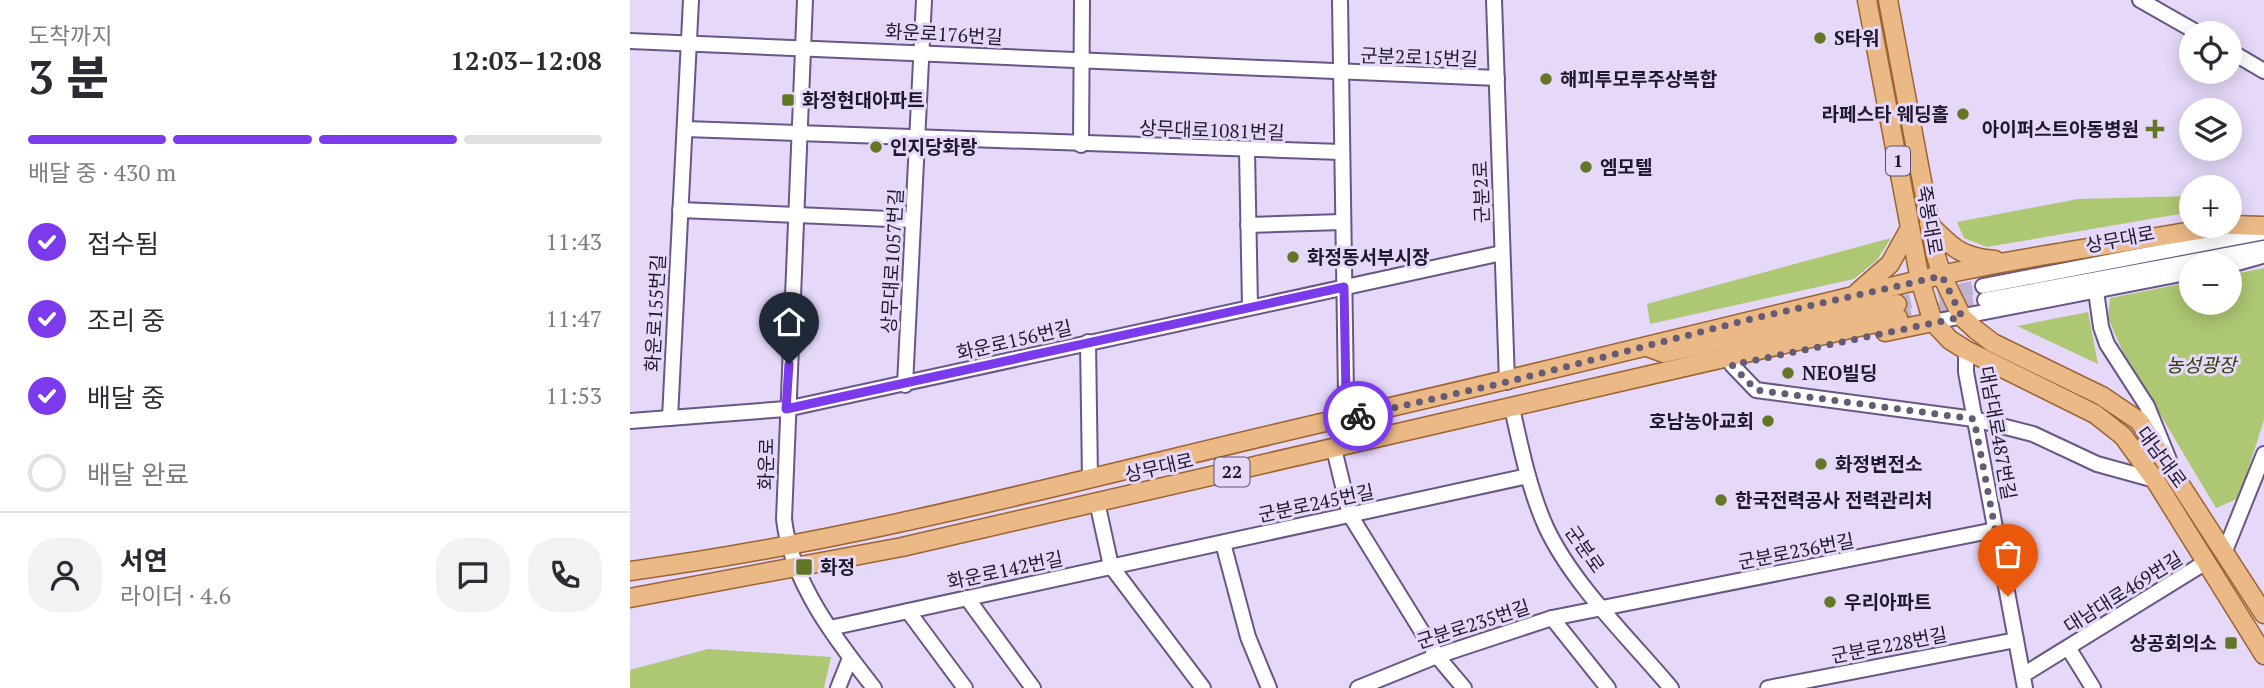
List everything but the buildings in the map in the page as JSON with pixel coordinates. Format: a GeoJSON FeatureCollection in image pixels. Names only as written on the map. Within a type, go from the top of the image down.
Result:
{"type":"FeatureCollection","features":[{"type":"Feature","properties":{"kind":"main road","name":"죽봉대로"},"geometry":{"type":"LineString","coordinates":[[1867,0],[1920,280],[1933,321]]}},
{"type":"Feature","properties":{"kind":"main road","name":"죽봉대로"},"geometry":{"type":"LineString","coordinates":[[1888,0],[1929,224],[1942,276]]}},
{"type":"Feature","properties":{"kind":"main road"},"geometry":{"type":"LineString","coordinates":[[1929,224],[1953,248],[1968,257],[2020,261]]}},
{"type":"Feature","properties":{"kind":"main road"},"geometry":{"type":"LineString","coordinates":[[2242,225],[2264,226]]}},
{"type":"Feature","properties":{"kind":"main road"},"geometry":{"type":"LineString","coordinates":[[1853,295],[1890,264],[1910,228]]}},
{"type":"Feature","properties":{"kind":"main road"},"geometry":{"type":"LineString","coordinates":[[1942,276],[2179,233]]}},
{"type":"Feature","properties":{"kind":"main road","name":"22"},"geometry":{"type":"LineString","coordinates":[[1643,346],[1942,276]]}},
{"type":"Feature","properties":{"kind":"main road","name":"대남대로"},"geometry":{"type":"LineString","coordinates":[[1942,276],[1962,317],[1993,343],[2102,396],[2139,421],[2172,468],[2264,614]]}},
{"type":"Feature","properties":{"kind":"main road","name":"상무대로"},"geometry":{"type":"LineString","coordinates":[[630,571],[718,559],[1090,479],[1507,382],[1643,346],[1664,353],[1898,311],[1512,408],[1334,449],[797,568],[630,598]]}},
{"type":"Feature","properties":{"kind":"main road","name":"22"},"geometry":{"type":"LineString","coordinates":[[1665,370],[1681,374],[1732,365],[1933,321]]}},
{"type":"Feature","properties":{"kind":"main road","name":"대남대로"},"geometry":{"type":"LineString","coordinates":[[1933,321],[1950,340],[1966,350],[2095,414],[2123,436],[2155,480],[2264,655]]}},
{"type":"Feature","properties":{"kind":"street","name":"화운로155번길"},"geometry":{"type":"LineString","coordinates":[[670,418],[691,0]]}},
{"type":"Feature","properties":{"kind":"street","name":"화운로"},"geometry":{"type":"LineString","coordinates":[[805,0],[802,132],[786,409],[784,519],[788,544],[797,568],[830,628],[874,688]]}},
{"type":"Feature","properties":{"kind":"street","name":"상무대로1057번길"},"geometry":{"type":"LineString","coordinates":[[905,385],[924,0]]}},
{"type":"Feature","properties":{"kind":"street"},"geometry":{"type":"LineString","coordinates":[[685,129],[1081,145],[1082,0]]}},
{"type":"Feature","properties":{"kind":"street"},"geometry":{"type":"LineString","coordinates":[[1340,0],[1346,395],[1353,417]]}},
{"type":"Feature","properties":{"kind":"street","name":"군분2로"},"geometry":{"type":"LineString","coordinates":[[1494,0],[1507,382]]}},
{"type":"Feature","properties":{"kind":"street"},"geometry":{"type":"LineString","coordinates":[[2140,0],[2179,22]]}},
{"type":"Feature","properties":{"kind":"street","name":"화운로176번길"},"geometry":{"type":"LineString","coordinates":[[630,41],[804,46],[1341,74]]}},
{"type":"Feature","properties":{"kind":"street"},"geometry":{"type":"LineString","coordinates":[[2242,58],[2264,71]]}},
{"type":"Feature","properties":{"kind":"street","name":"군분2로15번길"},"geometry":{"type":"LineString","coordinates":[[1341,74],[1497,78]]}},
{"type":"Feature","properties":{"kind":"street","name":"상무대로1081번길"},"geometry":{"type":"LineString","coordinates":[[1081,145],[1341,152]]}},
{"type":"Feature","properties":{"kind":"street"},"geometry":{"type":"LineString","coordinates":[[1247,151],[1250,306]]}},
{"type":"Feature","properties":{"kind":"street"},"geometry":{"type":"LineString","coordinates":[[680,210],[913,220]]}},
{"type":"Feature","properties":{"kind":"street"},"geometry":{"type":"LineString","coordinates":[[1248,225],[1342,222]]}},
{"type":"Feature","properties":{"kind":"street","name":"상무대로"},"geometry":{"type":"LineString","coordinates":[[2264,232],[1984,293],[2264,248]]}},
{"type":"Feature","properties":{"kind":"street","name":"화운로156번길"},"geometry":{"type":"LineString","coordinates":[[786,409],[1502,253]]}},
{"type":"Feature","properties":{"kind":"street"},"geometry":{"type":"LineString","coordinates":[[2242,262],[2264,256]]}},
{"type":"Feature","properties":{"kind":"street"},"geometry":{"type":"LineString","coordinates":[[1933,321],[2179,274]]}},
{"type":"Feature","properties":{"kind":"street"},"geometry":{"type":"LineString","coordinates":[[2096,291],[2101,327],[2107,344],[2147,406],[2172,468]]}},
{"type":"Feature","properties":{"kind":"street"},"geometry":{"type":"LineString","coordinates":[[1088,342],[1090,479]]}},
{"type":"Feature","properties":{"kind":"street","name":"대남대로487번길"},"geometry":{"type":"LineString","coordinates":[[1966,350],[1966,372],[1974,419],[2024,681]]}},
{"type":"Feature","properties":{"kind":"street"},"geometry":{"type":"LineString","coordinates":[[1732,365],[1756,390],[1974,419],[2033,434],[2096,464],[2155,480]]}},
{"type":"Feature","properties":{"kind":"street","name":"군분로"},"geometry":{"type":"LineString","coordinates":[[1512,408],[1528,476],[1549,532],[1568,564],[1671,688]]}},
{"type":"Feature","properties":{"kind":"street"},"geometry":{"type":"LineString","coordinates":[[630,421],[786,409]]}},
{"type":"Feature","properties":{"kind":"street"},"geometry":{"type":"LineString","coordinates":[[1334,449],[1350,515],[1437,656],[1464,688]]}},
{"type":"Feature","properties":{"kind":"street"},"geometry":{"type":"LineString","coordinates":[[2225,551],[2264,454]]}},
{"type":"Feature","properties":{"kind":"street","name":"군분로245번길"},"geometry":{"type":"LineString","coordinates":[[1111,566],[1528,476]]}},
{"type":"Feature","properties":{"kind":"street"},"geometry":{"type":"LineString","coordinates":[[1097,502],[1111,566],[1203,688]]}},
{"type":"Feature","properties":{"kind":"street","name":"군분로236번길"},"geometry":{"type":"LineString","coordinates":[[1604,608],[1995,530]]}},
{"type":"Feature","properties":{"kind":"street"},"geometry":{"type":"LineString","coordinates":[[1223,543],[1236,596],[1269,688]]}},
{"type":"Feature","properties":{"kind":"street","name":"대남대로469번길"},"geometry":{"type":"LineString","coordinates":[[2024,681],[2068,649],[2206,562]]}},
{"type":"Feature","properties":{"kind":"street","name":"화운로142번길"},"geometry":{"type":"LineString","coordinates":[[830,628],[1111,566]]}},
{"type":"Feature","properties":{"kind":"street"},"geometry":{"type":"LineString","coordinates":[[967,598],[1033,688]]}},
{"type":"Feature","properties":{"kind":"street","name":"군분로235번길"},"geometry":{"type":"LineString","coordinates":[[1358,688],[1437,656],[1552,618],[1604,608]]}},
{"type":"Feature","properties":{"kind":"street"},"geometry":{"type":"LineString","coordinates":[[908,611],[965,688]]}},
{"type":"Feature","properties":{"kind":"street"},"geometry":{"type":"LineString","coordinates":[[1552,618],[1608,688]]}},
{"type":"Feature","properties":{"kind":"street","name":"군분로228번길"},"geometry":{"type":"LineString","coordinates":[[1768,688],[2016,640]]}},
{"type":"Feature","properties":{"kind":"street"},"geometry":{"type":"LineString","coordinates":[[2068,649],[2093,688]]}},
{"type":"Feature","properties":{"kind":"street"},"geometry":{"type":"LineString","coordinates":[[838,688],[850,658]]}},
{"type":"Feature","properties":{"kind":"green space"},"geometry":{"type":"Polygon","coordinates":[[[2179,196],[2179,214],[1987,247],[1964,238],[1957,222],[2078,199],[2179,196]]]}},
{"type":"Feature","properties":{"kind":"green space"},"geometry":{"type":"Polygon","coordinates":[[[1891,238],[1877,260],[1854,279],[1650,324],[1647,304],[1891,238]]]}},
{"type":"Feature","properties":{"kind":"green space","name":"농성광장"},"geometry":{"type":"Polygon","coordinates":[[[2264,268],[2264,420],[2239,498],[2216,508],[2123,352],[2108,318],[2110,298],[2179,284],[2179,315],[2242,315],[2242,273],[2264,268]]]}},
{"type":"Feature","properties":{"kind":"green space"},"geometry":{"type":"Polygon","coordinates":[[[2088,312],[2098,364],[2017,326],[2088,312]]]}},
{"type":"Feature","properties":{"kind":"green space"},"geometry":{"type":"Polygon","coordinates":[[[708,649],[831,657],[824,688],[630,688],[630,670],[708,649]]]}},
{"type":"Feature","properties":{"kind":"tunnel"},"geometry":{"type":"LineString","coordinates":[[1897,304],[1983,286]]}},
{"type":"Feature","properties":{"kind":"tunnel"},"geometry":{"type":"LineString","coordinates":[[1898,318],[1985,300]]}},
{"type":"Feature","properties":{"kind":"way so far"},"geometry":{"type":"LineString","coordinates":[[1358,416],[1379,409],[1507,382],[1751,319],[1942,276],[1962,317],[1732,365],[1756,390],[1974,419],[2008,596]]}},
{"type":"Feature","properties":{"kind":"place","name":"S타워"},"geometry":{"type":"Point","coordinates":[1820,38]}},
{"type":"Feature","properties":{"kind":"place","name":"해피투모루주상복합"},"geometry":{"type":"Point","coordinates":[1546,79]}},
{"type":"Feature","properties":{"kind":"place","name":"화정현대아파트"},"geometry":{"type":"Point","coordinates":[788,100]}},
{"type":"Feature","properties":{"kind":"place","name":"라페스타 웨딩홀"},"geometry":{"type":"Point","coordinates":[1963,114]}},
{"type":"Feature","properties":{"kind":"place","name":"아이퍼스트아동병원"},"geometry":{"type":"Point","coordinates":[2155,129]}},
{"type":"Feature","properties":{"kind":"place","name":"인지당화랑"},"geometry":{"type":"Point","coordinates":[876,147]}},
{"type":"Feature","properties":{"kind":"place","name":"엠모텔"},"geometry":{"type":"Point","coordinates":[1586,167]}},
{"type":"Feature","properties":{"kind":"place","name":"화정동서부시장"},"geometry":{"type":"Point","coordinates":[1293,257]}},
{"type":"Feature","properties":{"kind":"place","name":"NEO빌딩"},"geometry":{"type":"Point","coordinates":[1788,373]}},
{"type":"Feature","properties":{"kind":"place","name":"호남농아교회"},"geometry":{"type":"Point","coordinates":[1768,421]}},
{"type":"Feature","properties":{"kind":"place","name":"화정변전소"},"geometry":{"type":"Point","coordinates":[1821,464]}},
{"type":"Feature","properties":{"kind":"place","name":"한국전력공사 전력관리처"},"geometry":{"type":"Point","coordinates":[1721,500]}},
{"type":"Feature","properties":{"kind":"place","name":"화정"},"geometry":{"type":"Point","coordinates":[804,567]}},
{"type":"Feature","properties":{"kind":"place","name":"우리아파트"},"geometry":{"type":"Point","coordinates":[1830,602]}},
{"type":"Feature","properties":{"kind":"place","name":"상공회의소"},"geometry":{"type":"Point","coordinates":[2231,643]}},
{"type":"Feature","properties":{"kind":"route"},"geometry":{"type":"LineString","coordinates":[[789,364],[786,409],[1344,287],[1346,395],[1353,417],[1358,416]]}}]}
